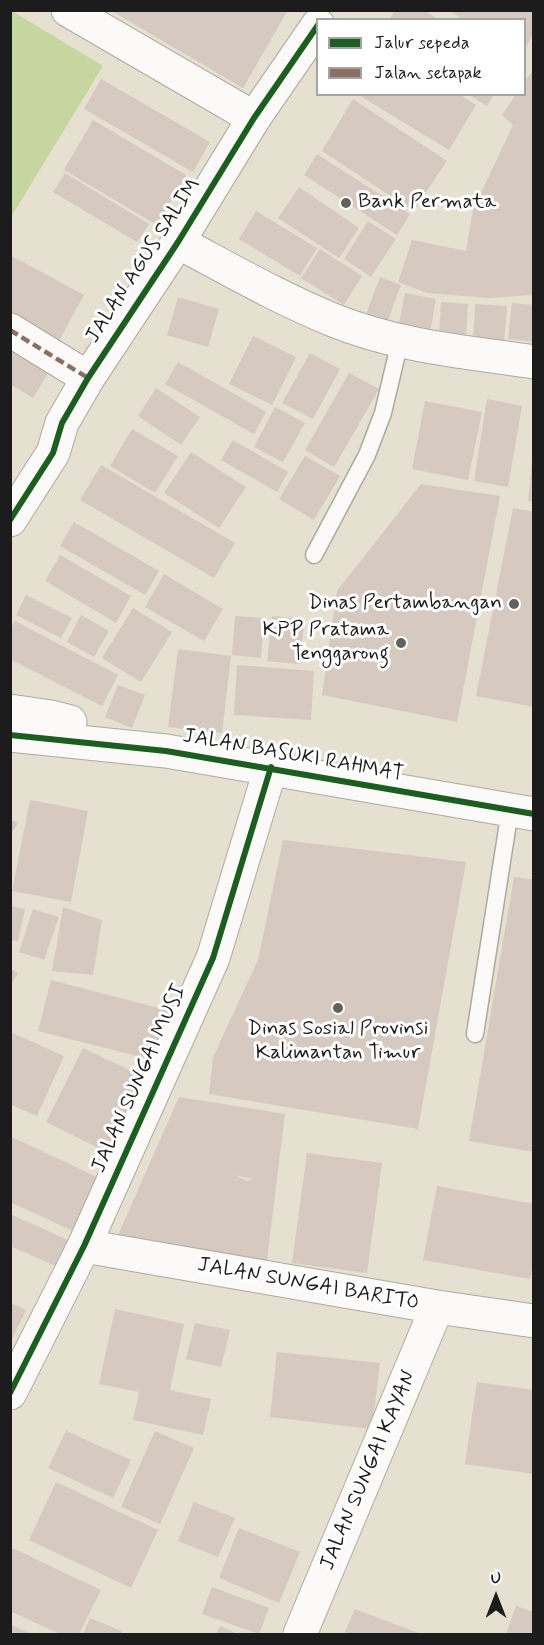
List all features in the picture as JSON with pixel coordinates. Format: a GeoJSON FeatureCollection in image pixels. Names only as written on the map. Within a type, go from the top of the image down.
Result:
{"type":"FeatureCollection","features":[{"type":"Feature","properties":{"kind":"street"},"geometry":{"type":"LineString","coordinates":[[68,10],[254,118]]}},
{"type":"Feature","properties":{"kind":"street","name":"JALAN AGUS SALIM"},"geometry":{"type":"LineString","coordinates":[[10,520],[53,453],[62,423],[88,378],[178,242],[254,118],[316,28]]}},
{"type":"Feature","properties":{"kind":"street"},"geometry":{"type":"LineString","coordinates":[[178,242],[266,289],[334,321],[400,341],[534,362]]}},
{"type":"Feature","properties":{"kind":"street"},"geometry":{"type":"LineString","coordinates":[[10,330],[88,378]]}},
{"type":"Feature","properties":{"kind":"street"},"geometry":{"type":"LineString","coordinates":[[10,483],[36,443],[62,423]]}},
{"type":"Feature","properties":{"kind":"street","name":"JALAN BASUKI RAHMAT"},"geometry":{"type":"LineString","coordinates":[[10,711],[51,717],[166,751]]}},
{"type":"Feature","properties":{"kind":"street","name":"JALAN BASUKI RAHMAT"},"geometry":{"type":"LineString","coordinates":[[10,735],[166,751],[522,812]]}},
{"type":"Feature","properties":{"kind":"street","name":"JALAN SUNGAI MUSI"},"geometry":{"type":"LineString","coordinates":[[10,1393],[84,1246],[213,958],[270,767]]}},
{"type":"Feature","properties":{"kind":"street","name":"JALAN SUNGAI BARITO"},"geometry":{"type":"LineString","coordinates":[[84,1246],[437,1307],[534,1321]]}},
{"type":"Feature","properties":{"kind":"street","name":"JALAN SUNGAI KAYAN"},"geometry":{"type":"LineString","coordinates":[[300,1635],[437,1307]]}},
{"type":"Feature","properties":{"kind":"lane"},"geometry":{"type":"LineString","coordinates":[[314,555],[367,455],[383,413],[400,341]]}},
{"type":"Feature","properties":{"kind":"lane"},"geometry":{"type":"LineString","coordinates":[[476,1034],[522,812]]}},
{"type":"Feature","properties":{"kind":"green space"},"geometry":{"type":"Polygon","coordinates":[[[10,11],[103,66],[11,217],[10,11]]]}},
{"type":"Feature","properties":{"kind":"building"},"geometry":{"type":"Polygon","coordinates":[[[110,10],[288,10],[243,88],[110,10]]]}},
{"type":"Feature","properties":{"kind":"building"},"geometry":{"type":"Polygon","coordinates":[[[395,10],[424,10],[436,18],[390,18],[395,10]]]}},
{"type":"Feature","properties":{"kind":"building"},"geometry":{"type":"Polygon","coordinates":[[[448,10],[534,10],[534,34],[526,47],[526,18],[461,18],[448,10]]]}},
{"type":"Feature","properties":{"kind":"building"},"geometry":{"type":"Polygon","coordinates":[[[534,69],[534,295],[488,298],[427,293],[398,282],[412,240],[466,251],[473,210],[513,125],[502,115],[515,96],[526,96],[526,79],[534,69]]]}},
{"type":"Feature","properties":{"kind":"building"},"geometry":{"type":"Polygon","coordinates":[[[101,79],[210,142],[193,172],[84,109],[101,79]]]}},
{"type":"Feature","properties":{"kind":"building"},"geometry":{"type":"Polygon","coordinates":[[[360,96],[462,96],[476,105],[449,150],[360,96]]]}},
{"type":"Feature","properties":{"kind":"building"},"geometry":{"type":"Polygon","coordinates":[[[471,96],[493,96],[487,106],[471,96]]]}},
{"type":"Feature","properties":{"kind":"building"},"geometry":{"type":"Polygon","coordinates":[[[353,99],[447,161],[413,211],[322,151],[353,99]]]}},
{"type":"Feature","properties":{"kind":"building"},"geometry":{"type":"Polygon","coordinates":[[[93,120],[186,175],[157,225],[64,170],[93,120]]]}},
{"type":"Feature","properties":{"kind":"building"},"geometry":{"type":"Polygon","coordinates":[[[317,154],[410,214],[397,235],[304,175],[317,154]]]}},
{"type":"Feature","properties":{"kind":"building"},"geometry":{"type":"Polygon","coordinates":[[[65,173],[149,224],[137,242],[53,192],[65,173]]]}},
{"type":"Feature","properties":{"kind":"building"},"geometry":{"type":"Polygon","coordinates":[[[299,187],[359,228],[339,258],[278,218],[299,187]]]}},
{"type":"Feature","properties":{"kind":"building"},"geometry":{"type":"Polygon","coordinates":[[[256,211],[317,248],[300,276],[239,239],[256,211]]]}},
{"type":"Feature","properties":{"kind":"building"},"geometry":{"type":"Polygon","coordinates":[[[368,221],[396,239],[371,277],[344,259],[368,221]]]}},
{"type":"Feature","properties":{"kind":"building"},"geometry":{"type":"Polygon","coordinates":[[[320,249],[362,276],[344,305],[301,278],[320,249]]]}},
{"type":"Feature","properties":{"kind":"building"},"geometry":{"type":"Polygon","coordinates":[[[10,255],[84,295],[55,348],[10,324],[10,255]]]}},
{"type":"Feature","properties":{"kind":"building"},"geometry":{"type":"Polygon","coordinates":[[[380,277],[401,285],[386,325],[365,317],[380,277]]]}},
{"type":"Feature","properties":{"kind":"building"},"geometry":{"type":"Polygon","coordinates":[[[405,293],[436,299],[430,333],[398,328],[405,293]]]}},
{"type":"Feature","properties":{"kind":"building"},"geometry":{"type":"Polygon","coordinates":[[[178,297],[219,309],[208,347],[167,335],[178,297]]]}},
{"type":"Feature","properties":{"kind":"building"},"geometry":{"type":"Polygon","coordinates":[[[441,302],[468,304],[466,336],[439,334],[441,302]]]}},
{"type":"Feature","properties":{"kind":"building"},"geometry":{"type":"Polygon","coordinates":[[[512,303],[534,305],[534,342],[508,339],[512,303]]]}},
{"type":"Feature","properties":{"kind":"building"},"geometry":{"type":"Polygon","coordinates":[[[475,304],[507,306],[504,343],[473,341],[475,304]]]}},
{"type":"Feature","properties":{"kind":"building"},"geometry":{"type":"Polygon","coordinates":[[[253,336],[296,357],[272,405],[229,384],[253,336]]]}},
{"type":"Feature","properties":{"kind":"building"},"geometry":{"type":"Polygon","coordinates":[[[10,338],[54,363],[33,398],[10,384],[10,338]]]}},
{"type":"Feature","properties":{"kind":"building"},"geometry":{"type":"Polygon","coordinates":[[[310,353],[340,369],[313,419],[282,403],[310,353]]]}},
{"type":"Feature","properties":{"kind":"building"},"geometry":{"type":"Polygon","coordinates":[[[178,362],[266,412],[254,434],[165,384],[178,362]]]}},
{"type":"Feature","properties":{"kind":"building"},"geometry":{"type":"Polygon","coordinates":[[[349,373],[379,389],[334,467],[305,450],[349,373]]]}},
{"type":"Feature","properties":{"kind":"building"},"geometry":{"type":"Polygon","coordinates":[[[156,388],[200,417],[181,445],[138,416],[156,388]]]}},
{"type":"Feature","properties":{"kind":"building"},"geometry":{"type":"Polygon","coordinates":[[[487,399],[522,406],[508,487],[474,481],[487,399]]]}},
{"type":"Feature","properties":{"kind":"building"},"geometry":{"type":"Polygon","coordinates":[[[425,401],[482,412],[468,480],[412,469],[425,401]]]}},
{"type":"Feature","properties":{"kind":"building"},"geometry":{"type":"Polygon","coordinates":[[[275,407],[305,423],[283,462],[254,447],[275,407]]]}},
{"type":"Feature","properties":{"kind":"building"},"geometry":{"type":"Polygon","coordinates":[[[132,429],[178,456],[155,493],[110,466],[132,429]]]}},
{"type":"Feature","properties":{"kind":"building"},"geometry":{"type":"Polygon","coordinates":[[[233,440],[288,472],[277,492],[221,460],[233,440]]]}},
{"type":"Feature","properties":{"kind":"building"},"geometry":{"type":"Polygon","coordinates":[[[191,452],[246,487],[219,528],[164,493],[191,452]]]}},
{"type":"Feature","properties":{"kind":"building"},"geometry":{"type":"Polygon","coordinates":[[[305,456],[340,476],[314,520],[279,499],[305,456]]]}},
{"type":"Feature","properties":{"kind":"building"},"geometry":{"type":"Polygon","coordinates":[[[532,462],[534,462],[534,501],[528,501],[532,462]]]}},
{"type":"Feature","properties":{"kind":"building"},"geometry":{"type":"Polygon","coordinates":[[[101,465],[235,543],[214,578],[80,500],[101,465]]]}},
{"type":"Feature","properties":{"kind":"building","name":"KPP Pratama Tenggarong"},"geometry":{"type":"Polygon","coordinates":[[[421,484],[500,496],[457,722],[322,695],[337,591],[421,484]]]}},
{"type":"Feature","properties":{"kind":"building","name":"Dinas Pertambangan"},"geometry":{"type":"Polygon","coordinates":[[[513,508],[534,512],[534,707],[476,696],[513,508]]]}},
{"type":"Feature","properties":{"kind":"building"},"geometry":{"type":"Polygon","coordinates":[[[74,522],[159,571],[145,595],[60,546],[74,522]]]}},
{"type":"Feature","properties":{"kind":"building"},"geometry":{"type":"Polygon","coordinates":[[[60,555],[131,596],[116,623],[45,581],[60,555]]]}},
{"type":"Feature","properties":{"kind":"building"},"geometry":{"type":"Polygon","coordinates":[[[164,574],[223,609],[204,641],[145,607],[164,574]]]}},
{"type":"Feature","properties":{"kind":"building"},"geometry":{"type":"Polygon","coordinates":[[[26,595],[72,618],[61,638],[16,615],[26,595]]]}},
{"type":"Feature","properties":{"kind":"building"},"geometry":{"type":"Polygon","coordinates":[[[133,608],[172,632],[141,682],[102,658],[133,608]]]}},
{"type":"Feature","properties":{"kind":"building"},"geometry":{"type":"Polygon","coordinates":[[[81,615],[109,631],[94,657],[67,642],[81,615]]]}},
{"type":"Feature","properties":{"kind":"building"},"geometry":{"type":"Polygon","coordinates":[[[235,616],[264,618],[261,658],[232,655],[235,616]]]}},
{"type":"Feature","properties":{"kind":"building"},"geometry":{"type":"Polygon","coordinates":[[[272,616],[305,619],[299,664],[267,661],[272,616]]]}},
{"type":"Feature","properties":{"kind":"building"},"geometry":{"type":"Polygon","coordinates":[[[15,621],[118,675],[102,706],[10,659],[10,629],[15,621]]]}},
{"type":"Feature","properties":{"kind":"building"},"geometry":{"type":"Polygon","coordinates":[[[178,649],[231,656],[222,733],[168,727],[178,649]]]}},
{"type":"Feature","properties":{"kind":"building"},"geometry":{"type":"Polygon","coordinates":[[[237,665],[314,671],[311,720],[234,715],[237,665]]]}},
{"type":"Feature","properties":{"kind":"building"},"geometry":{"type":"Polygon","coordinates":[[[118,685],[145,695],[132,728],[105,717],[118,685]]]}},
{"type":"Feature","properties":{"kind":"building"},"geometry":{"type":"Polygon","coordinates":[[[30,800],[88,811],[71,902],[12,891],[30,800]]]}},
{"type":"Feature","properties":{"kind":"building"},"geometry":{"type":"Polygon","coordinates":[[[10,819],[18,823],[10,836],[10,819]]]}},
{"type":"Feature","properties":{"kind":"building","name":"Dinas Sosial Provinsi Kalimantan Timur"},"geometry":{"type":"Polygon","coordinates":[[[283,840],[466,862],[418,1129],[209,1094],[213,1057],[258,960],[283,840]]]}},
{"type":"Feature","properties":{"kind":"building"},"geometry":{"type":"Polygon","coordinates":[[[514,877],[534,880],[534,1152],[469,1141],[514,877]]]}},
{"type":"Feature","properties":{"kind":"building"},"geometry":{"type":"Polygon","coordinates":[[[10,906],[25,909],[18,941],[10,940],[10,906]]]}},
{"type":"Feature","properties":{"kind":"building"},"geometry":{"type":"Polygon","coordinates":[[[63,907],[102,920],[93,975],[52,971],[63,907]]]}},
{"type":"Feature","properties":{"kind":"building"},"geometry":{"type":"Polygon","coordinates":[[[33,909],[59,917],[44,960],[19,952],[33,909]]]}},
{"type":"Feature","properties":{"kind":"building"},"geometry":{"type":"Polygon","coordinates":[[[10,968],[18,973],[10,987],[10,968]]]}},
{"type":"Feature","properties":{"kind":"building"},"geometry":{"type":"Polygon","coordinates":[[[51,980],[170,1011],[157,1061],[38,1031],[51,980]]]}},
{"type":"Feature","properties":{"kind":"building"},"geometry":{"type":"Polygon","coordinates":[[[10,1032],[64,1056],[37,1116],[10,1104],[10,1032]]]}},
{"type":"Feature","properties":{"kind":"building"},"geometry":{"type":"Polygon","coordinates":[[[83,1048],[152,1081],[115,1156],[46,1122],[83,1048]]]}},
{"type":"Feature","properties":{"kind":"building"},"geometry":{"type":"Polygon","coordinates":[[[179,1097],[285,1114],[265,1276],[115,1242],[179,1097]],[[235,1175],[247,1181],[253,1179],[235,1175]]]}},
{"type":"Feature","properties":{"kind":"building"},"geometry":{"type":"Polygon","coordinates":[[[10,1136],[103,1180],[77,1233],[10,1202],[10,1136]]]}},
{"type":"Feature","properties":{"kind":"building"},"geometry":{"type":"Polygon","coordinates":[[[307,1153],[382,1163],[367,1273],[292,1263],[307,1153]]]}},
{"type":"Feature","properties":{"kind":"building"},"geometry":{"type":"Polygon","coordinates":[[[437,1186],[534,1204],[534,1258],[530,1279],[423,1260],[437,1186]]]}},
{"type":"Feature","properties":{"kind":"building"},"geometry":{"type":"Polygon","coordinates":[[[10,1214],[79,1245],[67,1271],[10,1246],[10,1214]]]}},
{"type":"Feature","properties":{"kind":"building"},"geometry":{"type":"Polygon","coordinates":[[[10,1303],[26,1310],[10,1343],[10,1303]]]}},
{"type":"Feature","properties":{"kind":"building"},"geometry":{"type":"Polygon","coordinates":[[[115,1309],[184,1324],[170,1390],[211,1399],[203,1435],[133,1420],[139,1392],[99,1384],[115,1309]]]}},
{"type":"Feature","properties":{"kind":"building"},"geometry":{"type":"Polygon","coordinates":[[[195,1323],[230,1330],[221,1367],[186,1359],[195,1323]]]}},
{"type":"Feature","properties":{"kind":"building"},"geometry":{"type":"Polygon","coordinates":[[[277,1352],[380,1363],[372,1429],[270,1417],[277,1352]]]}},
{"type":"Feature","properties":{"kind":"building"},"geometry":{"type":"Polygon","coordinates":[[[477,1382],[534,1390],[534,1474],[465,1464],[477,1382]]]}},
{"type":"Feature","properties":{"kind":"building"},"geometry":{"type":"Polygon","coordinates":[[[66,1431],[131,1460],[113,1498],[48,1468],[66,1431]]]}},
{"type":"Feature","properties":{"kind":"building"},"geometry":{"type":"Polygon","coordinates":[[[155,1431],[194,1448],[160,1524],[121,1507],[155,1431]]]}},
{"type":"Feature","properties":{"kind":"building"},"geometry":{"type":"Polygon","coordinates":[[[56,1482],[158,1530],[131,1588],[29,1540],[56,1482]]]}},
{"type":"Feature","properties":{"kind":"building"},"geometry":{"type":"Polygon","coordinates":[[[194,1502],[235,1518],[218,1557],[178,1541],[194,1502]]]}},
{"type":"Feature","properties":{"kind":"building"},"geometry":{"type":"Polygon","coordinates":[[[239,1528],[300,1552],[279,1603],[219,1578],[239,1528]]]}},
{"type":"Feature","properties":{"kind":"building"},"geometry":{"type":"Polygon","coordinates":[[[12,1548],[101,1590],[79,1634],[60,1634],[10,1611],[12,1548]]]}},
{"type":"Feature","properties":{"kind":"building"},"geometry":{"type":"Polygon","coordinates":[[[212,1587],[269,1608],[259,1634],[202,1614],[212,1587]]]}},
{"type":"Feature","properties":{"kind":"building"},"geometry":{"type":"Polygon","coordinates":[[[516,1606],[534,1612],[534,1634],[506,1634],[516,1606]]]}},
{"type":"Feature","properties":{"kind":"building"},"geometry":{"type":"Polygon","coordinates":[[[355,1609],[421,1634],[344,1634],[355,1609]]]}},
{"type":"Feature","properties":{"kind":"building"},"geometry":{"type":"Polygon","coordinates":[[[90,1618],[122,1631],[121,1634],[83,1634],[90,1618]]]}},
{"type":"Feature","properties":{"kind":"building"},"geometry":{"type":"Polygon","coordinates":[[[10,1624],[32,1634],[10,1634],[10,1624]]]}},
{"type":"Feature","properties":{"kind":"building"},"geometry":{"type":"Polygon","coordinates":[[[220,1626],[237,1634],[216,1634],[220,1626]]]}},
{"type":"Feature","properties":{"kind":"marked path"},"geometry":{"type":"LineString","coordinates":[[10,330],[88,378]]}},
{"type":"Feature","properties":{"kind":"cycle path"},"geometry":{"type":"LineString","coordinates":[[10,520],[53,453],[62,423],[88,378],[178,242],[254,118],[316,28]]}},
{"type":"Feature","properties":{"kind":"cycle path"},"geometry":{"type":"LineString","coordinates":[[10,735],[166,751],[534,814]]}},
{"type":"Feature","properties":{"kind":"cycle path"},"geometry":{"type":"LineString","coordinates":[[10,1393],[84,1246],[213,958],[271,767]]}},
{"type":"Feature","properties":{"kind":"place","name":"Bank Permata"},"geometry":{"type":"Point","coordinates":[346,203]}},
{"type":"Feature","properties":{"kind":"place","name":"Dinas Pertambangan"},"geometry":{"type":"Point","coordinates":[514,604]}},
{"type":"Feature","properties":{"kind":"place","name":"KPP Pratama Tenggarong"},"geometry":{"type":"Point","coordinates":[401,643]}},
{"type":"Feature","properties":{"kind":"place","name":"Dinas Sosial Provinsi Kalimantan Timur"},"geometry":{"type":"Point","coordinates":[338,1008]}}]}
